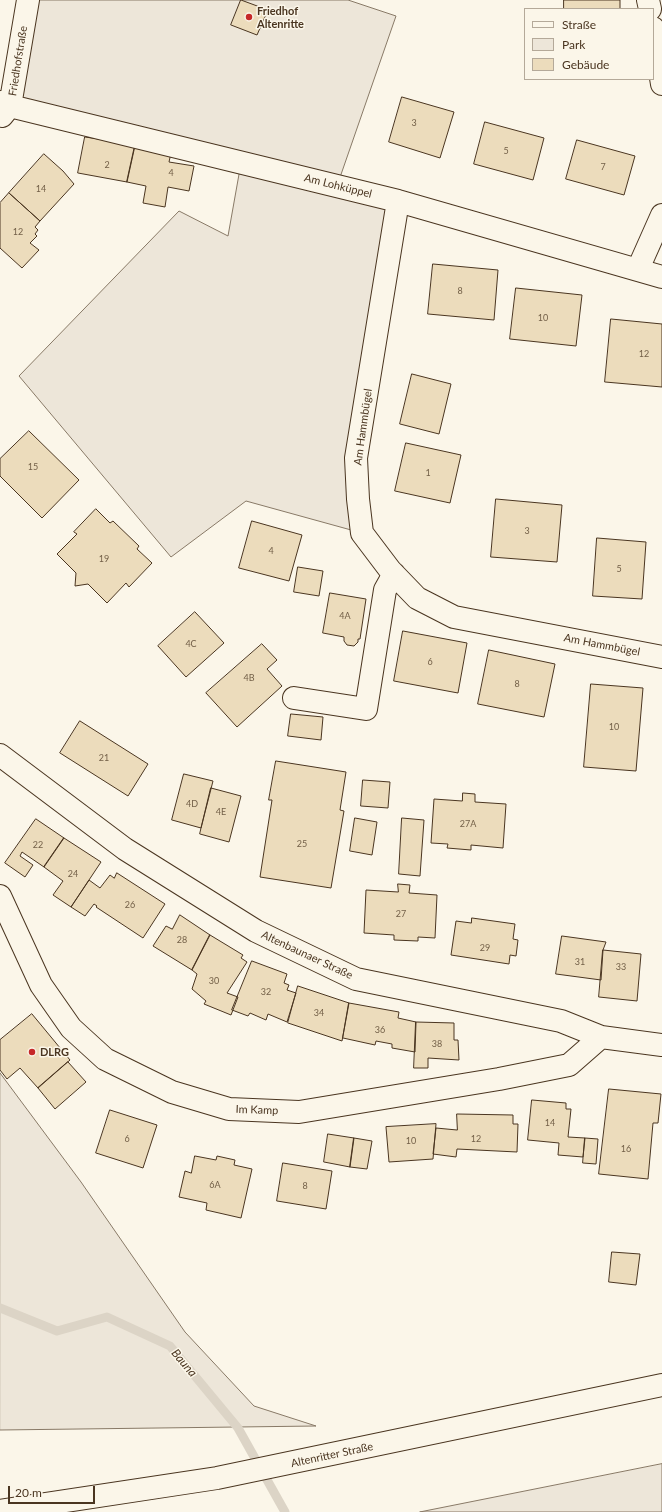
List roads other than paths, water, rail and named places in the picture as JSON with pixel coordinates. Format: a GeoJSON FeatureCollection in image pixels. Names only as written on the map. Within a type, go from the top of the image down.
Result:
{"type":"FeatureCollection","features":[{"type":"Feature","properties":{"kind":"street","name":"Friedhofstraße"},"geometry":{"type":"LineString","coordinates":[[3,109],[28,0]]}},
{"type":"Feature","properties":{"kind":"street"},"geometry":{"type":"LineString","coordinates":[[654,34],[662,84]]}},
{"type":"Feature","properties":{"kind":"street","name":"Am Lohküppel"},"geometry":{"type":"LineString","coordinates":[[3,109],[398,201],[662,277]]}},
{"type":"Feature","properties":{"kind":"street","name":"Am Hammbügel"},"geometry":{"type":"LineString","coordinates":[[398,201],[356,458],[358,499],[362,533],[394,574],[417,598],[454,617],[662,657]]}},
{"type":"Feature","properties":{"kind":"street"},"geometry":{"type":"LineString","coordinates":[[638,269],[662,215]]}},
{"type":"Feature","properties":{"kind":"street"},"geometry":{"type":"LineString","coordinates":[[294,698],[366,708],[385,590],[394,574]]}},
{"type":"Feature","properties":{"kind":"street","name":"Altenbaunaer Straße"},"geometry":{"type":"LineString","coordinates":[[0,755],[125,849],[256,931],[356,979],[561,1020],[601,1037],[662,1045]]}},
{"type":"Feature","properties":{"kind":"street","name":"Im Kamp"},"geometry":{"type":"LineString","coordinates":[[0,896],[41,985],[71,1028],[105,1059],[172,1092],[229,1109],[299,1112],[499,1079],[569,1065],[601,1037]]}},
{"type":"Feature","properties":{"kind":"street","name":"Altenritter Straße"},"geometry":{"type":"LineString","coordinates":[[0,1511],[217,1478],[305,1461],[662,1385]]}},
{"type":"Feature","properties":{"kind":"waterway","name":"Bauna"},"geometry":{"type":"LineString","coordinates":[[0,1308],[57,1331],[107,1317],[170,1346],[238,1428],[285,1512]]}},
{"type":"Feature","properties":{"kind":"place","name":"Friedhof Altenritte"},"geometry":{"type":"Point","coordinates":[249,17]}},
{"type":"Feature","properties":{"kind":"place","name":"DLRG"},"geometry":{"type":"Point","coordinates":[32,1052]}}]}
